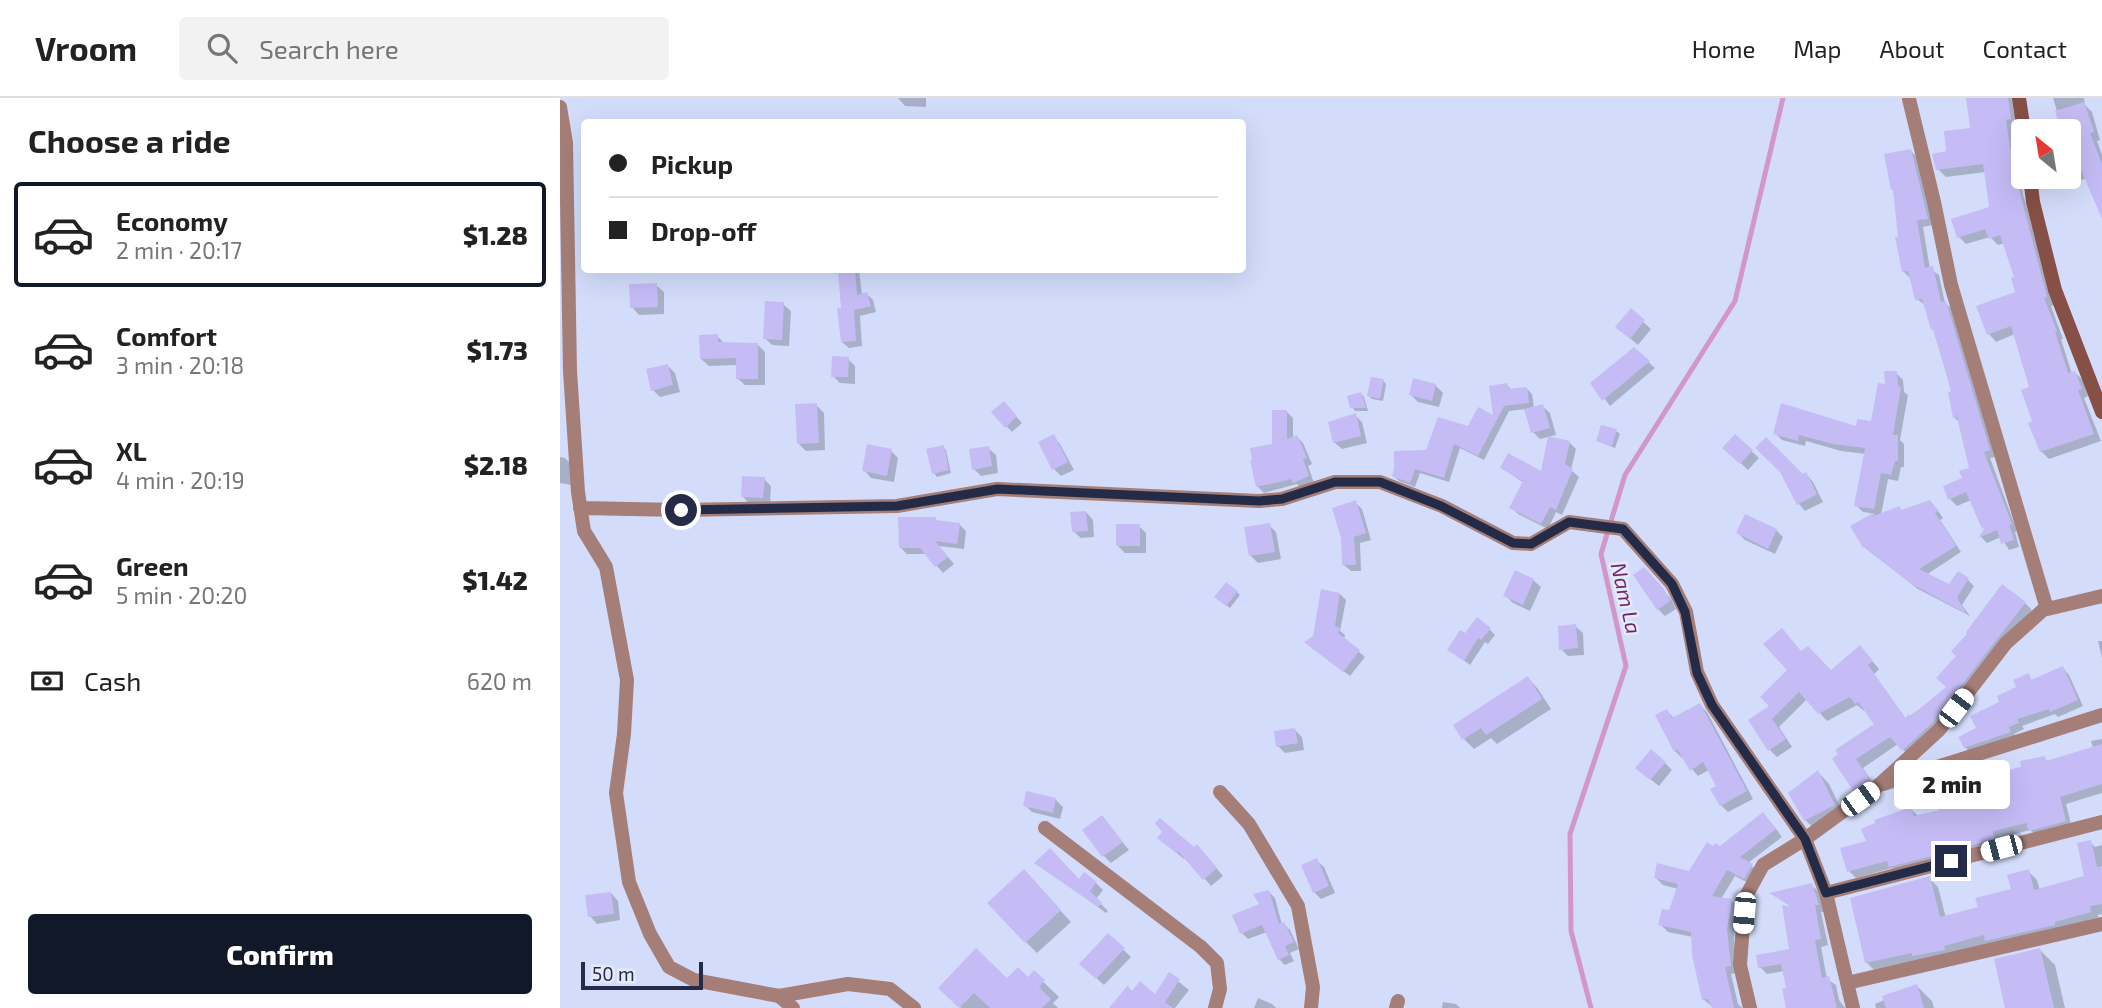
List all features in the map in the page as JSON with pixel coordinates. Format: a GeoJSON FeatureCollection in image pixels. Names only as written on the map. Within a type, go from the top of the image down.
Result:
{"type":"FeatureCollection","features":[{"type":"Feature","properties":{"kind":"main road"},"geometry":{"type":"LineString","coordinates":[[2019,98],[2022,119]]}},
{"type":"Feature","properties":{"kind":"main road"},"geometry":{"type":"LineString","coordinates":[[2032,189],[2055,289],[2102,412]]}},
{"type":"Feature","properties":{"kind":"street"},"geometry":{"type":"LineString","coordinates":[[1909,99],[1951,285],[2047,609]]}},
{"type":"Feature","properties":{"kind":"street"},"geometry":{"type":"LineString","coordinates":[[560,107],[566,143],[570,371],[580,508],[584,531],[606,567],[627,680],[624,734],[616,793],[629,882],[650,934],[669,967],[694,980],[779,996],[848,984],[890,989],[914,1008]]}},
{"type":"Feature","properties":{"kind":"street"},"geometry":{"type":"LineString","coordinates":[[580,508],[681,510],[897,506],[998,489],[1259,501],[1282,499],[1335,482],[1380,482],[1441,506],[1513,543],[1531,544],[1569,522],[1623,529],[1672,584],[1685,612],[1697,673],[1712,705],[1805,839],[1826,893],[1853,1008]]}},
{"type":"Feature","properties":{"kind":"street"},"geometry":{"type":"LineString","coordinates":[[1750,1008],[1740,965],[1745,898],[1763,865],[1805,839],[1879,785],[1939,730],[2006,643],[2043,610],[2102,596]]}},
{"type":"Feature","properties":{"kind":"street"},"geometry":{"type":"LineString","coordinates":[[1879,785],[2102,715]]}},
{"type":"Feature","properties":{"kind":"street"},"geometry":{"type":"LineString","coordinates":[[1220,792],[1249,824],[1298,906],[1313,987],[1311,1008]]}},
{"type":"Feature","properties":{"kind":"street"},"geometry":{"type":"LineString","coordinates":[[1826,893],[2102,822]]}},
{"type":"Feature","properties":{"kind":"street"},"geometry":{"type":"LineString","coordinates":[[1045,828],[1201,947],[1217,963],[1220,989],[1215,1008]]}},
{"type":"Feature","properties":{"kind":"street"},"geometry":{"type":"LineString","coordinates":[[1847,983],[2102,924]]}},
{"type":"Feature","properties":{"kind":"street"},"geometry":{"type":"LineString","coordinates":[[779,996],[793,1008]]}},
{"type":"Feature","properties":{"kind":"building"},"geometry":{"type":"Polygon","coordinates":[[[1966,98],[2008,98],[2011,119],[2006,120],[2011,153],[2011,189],[2019,189],[2047,297],[2044,298],[2057,331],[2055,332],[2068,373],[2075,371],[2082,389],[2078,390],[2094,434],[2040,452],[2028,423],[2032,421],[2021,390],[2029,387],[2011,326],[1987,335],[1976,306],[2015,292],[2011,278],[2014,277],[2000,235],[1989,239],[1985,229],[1957,238],[1951,219],[1989,207],[1983,164],[1936,170],[1932,154],[1946,151],[1944,131],[1970,128],[1966,98]]]}},
{"type":"Feature","properties":{"kind":"building"},"geometry":{"type":"Polygon","coordinates":[[[2084,102],[2094,132],[2090,133],[2102,164],[2102,219],[2081,170],[2081,119],[2057,119],[2055,111],[2084,102]]]}},
{"type":"Feature","properties":{"kind":"building"},"geometry":{"type":"Polygon","coordinates":[[[1911,149],[1928,219],[1917,220],[1925,268],[1933,266],[1941,302],[1946,301],[1990,450],[1984,452],[2012,524],[2009,525],[2014,540],[2001,544],[1997,530],[1978,538],[1985,527],[1982,529],[1966,492],[1948,500],[1943,486],[1962,478],[1959,471],[1969,468],[1957,417],[1953,418],[1948,392],[1951,391],[1933,329],[1931,330],[1922,299],[1915,300],[1908,271],[1902,272],[1895,237],[1898,237],[1893,190],[1884,154],[1911,149]]]}},
{"type":"Feature","properties":{"kind":"building"},"geometry":{"type":"Polygon","coordinates":[[[838,273],[855,273],[857,295],[867,292],[871,306],[854,310],[856,341],[841,342],[837,308],[841,308],[838,273]]]}},
{"type":"Feature","properties":{"kind":"building"},"geometry":{"type":"Polygon","coordinates":[[[657,283],[658,307],[630,308],[629,284],[657,283]]]}},
{"type":"Feature","properties":{"kind":"building"},"geometry":{"type":"Polygon","coordinates":[[[765,301],[784,302],[782,340],[763,339],[765,301]]]}},
{"type":"Feature","properties":{"kind":"building"},"geometry":{"type":"Polygon","coordinates":[[[1631,308],[1645,320],[1630,339],[1615,327],[1631,308]]]}},
{"type":"Feature","properties":{"kind":"building"},"geometry":{"type":"Polygon","coordinates":[[[718,334],[718,342],[758,343],[758,379],[736,379],[736,358],[700,359],[699,335],[718,334]]]}},
{"type":"Feature","properties":{"kind":"building"},"geometry":{"type":"Polygon","coordinates":[[[1634,347],[1650,361],[1602,401],[1590,383],[1634,347]]]}},
{"type":"Feature","properties":{"kind":"building"},"geometry":{"type":"Polygon","coordinates":[[[832,356],[849,357],[848,377],[831,377],[832,356]]]}},
{"type":"Feature","properties":{"kind":"building"},"geometry":{"type":"Polygon","coordinates":[[[668,364],[673,385],[651,391],[646,369],[668,364]]]}},
{"type":"Feature","properties":{"kind":"building"},"geometry":{"type":"Polygon","coordinates":[[[1884,371],[1897,371],[1898,386],[1901,387],[1893,435],[1898,435],[1898,461],[1895,461],[1891,475],[1881,473],[1874,509],[1854,506],[1865,448],[1833,444],[1799,435],[1798,441],[1773,434],[1781,403],[1856,426],[1857,419],[1871,421],[1878,383],[1885,384],[1884,371]]]}},
{"type":"Feature","properties":{"kind":"building"},"geometry":{"type":"Polygon","coordinates":[[[1371,377],[1384,379],[1380,399],[1367,396],[1371,377]]]}},
{"type":"Feature","properties":{"kind":"building"},"geometry":{"type":"Polygon","coordinates":[[[1413,378],[1436,384],[1432,401],[1409,395],[1413,378]]]}},
{"type":"Feature","properties":{"kind":"building"},"geometry":{"type":"Polygon","coordinates":[[[1507,383],[1508,389],[1527,387],[1529,403],[1504,406],[1478,456],[1454,444],[1444,478],[1415,469],[1410,483],[1392,476],[1394,451],[1426,450],[1438,417],[1468,426],[1478,407],[1493,415],[1489,386],[1507,383]]]}},
{"type":"Feature","properties":{"kind":"building"},"geometry":{"type":"Polygon","coordinates":[[[1361,392],[1366,408],[1350,408],[1347,396],[1361,392]]]}},
{"type":"Feature","properties":{"kind":"building"},"geometry":{"type":"Polygon","coordinates":[[[1004,401],[1017,416],[1005,428],[991,412],[1004,401]]]}},
{"type":"Feature","properties":{"kind":"building"},"geometry":{"type":"Polygon","coordinates":[[[817,403],[819,443],[797,444],[795,404],[817,403]]]}},
{"type":"Feature","properties":{"kind":"building"},"geometry":{"type":"Polygon","coordinates":[[[1543,404],[1550,428],[1531,433],[1524,409],[1543,404]]]}},
{"type":"Feature","properties":{"kind":"building"},"geometry":{"type":"Polygon","coordinates":[[[1272,410],[1287,410],[1287,439],[1297,435],[1307,458],[1303,459],[1309,476],[1293,483],[1292,479],[1256,487],[1250,448],[1272,444],[1272,410]]]}},
{"type":"Feature","properties":{"kind":"building"},"geometry":{"type":"Polygon","coordinates":[[[1356,413],[1361,436],[1333,443],[1328,422],[1356,413]]]}},
{"type":"Feature","properties":{"kind":"building"},"geometry":{"type":"Polygon","coordinates":[[[1601,425],[1617,429],[1612,446],[1596,441],[1601,425]]]}},
{"type":"Feature","properties":{"kind":"building"},"geometry":{"type":"Polygon","coordinates":[[[1054,434],[1068,462],[1052,470],[1038,442],[1054,434]]]}},
{"type":"Feature","properties":{"kind":"building"},"geometry":{"type":"Polygon","coordinates":[[[1735,434],[1753,450],[1740,464],[1722,448],[1735,434]]]}},
{"type":"Feature","properties":{"kind":"building"},"geometry":{"type":"Polygon","coordinates":[[[1548,436],[1570,441],[1565,464],[1573,469],[1556,510],[1550,507],[1541,524],[1509,508],[1523,481],[1500,468],[1508,453],[1541,471],[1548,436]]]}},
{"type":"Feature","properties":{"kind":"building"},"geometry":{"type":"Polygon","coordinates":[[[1766,437],[1803,474],[1806,472],[1817,494],[1797,505],[1780,472],[1755,448],[1766,437]]]}},
{"type":"Feature","properties":{"kind":"building"},"geometry":{"type":"Polygon","coordinates":[[[867,444],[892,449],[887,476],[862,471],[867,444]]]}},
{"type":"Feature","properties":{"kind":"building"},"geometry":{"type":"Polygon","coordinates":[[[944,445],[949,470],[932,474],[926,449],[944,445]]]}},
{"type":"Feature","properties":{"kind":"building"},"geometry":{"type":"Polygon","coordinates":[[[989,446],[992,466],[972,470],[969,449],[989,446]]]}},
{"type":"Feature","properties":{"kind":"building"},"geometry":{"type":"Polygon","coordinates":[[[742,476],[765,477],[763,498],[741,497],[742,476]]]}},
{"type":"Feature","properties":{"kind":"building"},"geometry":{"type":"Polygon","coordinates":[[[1356,500],[1366,533],[1354,537],[1356,565],[1342,565],[1341,538],[1332,508],[1356,500]]]}},
{"type":"Feature","properties":{"kind":"building"},"geometry":{"type":"Polygon","coordinates":[[[1930,500],[1956,546],[1919,569],[1949,584],[1958,571],[1969,578],[1957,598],[1967,614],[1910,583],[1863,548],[1850,526],[1873,513],[1873,516],[1900,506],[1901,510],[1930,500]]]}},
{"type":"Feature","properties":{"kind":"building"},"geometry":{"type":"Polygon","coordinates":[[[1086,511],[1088,531],[1072,532],[1070,512],[1086,511]]]}},
{"type":"Feature","properties":{"kind":"building"},"geometry":{"type":"Polygon","coordinates":[[[1745,514],[1777,529],[1768,549],[1736,533],[1745,514]]]}},
{"type":"Feature","properties":{"kind":"building"},"geometry":{"type":"Polygon","coordinates":[[[898,517],[936,517],[936,520],[960,523],[957,544],[935,541],[948,557],[935,567],[920,548],[899,548],[898,517]]]}},
{"type":"Feature","properties":{"kind":"building"},"geometry":{"type":"Polygon","coordinates":[[[1270,523],[1275,552],[1249,556],[1244,527],[1270,523]]]}},
{"type":"Feature","properties":{"kind":"building"},"geometry":{"type":"Polygon","coordinates":[[[1116,524],[1140,524],[1140,546],[1116,546],[1116,524]]]}},
{"type":"Feature","properties":{"kind":"building"},"geometry":{"type":"Polygon","coordinates":[[[1644,567],[1664,589],[1670,601],[1657,610],[1633,575],[1644,567]]]}},
{"type":"Feature","properties":{"kind":"building"},"geometry":{"type":"Polygon","coordinates":[[[1515,570],[1534,579],[1523,605],[1503,596],[1515,570]]]}},
{"type":"Feature","properties":{"kind":"building"},"geometry":{"type":"Polygon","coordinates":[[[1226,582],[1238,591],[1226,606],[1214,597],[1226,582]]]}},
{"type":"Feature","properties":{"kind":"building"},"geometry":{"type":"Polygon","coordinates":[[[2002,584],[2026,602],[1932,723],[1902,751],[1890,737],[1856,759],[1870,780],[1854,792],[1832,759],[1838,754],[1835,750],[1874,724],[1858,702],[1855,704],[1850,697],[1818,714],[1799,692],[1772,719],[1786,739],[1768,751],[1748,720],[1769,706],[1760,697],[1787,670],[1763,644],[1782,628],[1801,651],[1808,646],[1831,670],[1860,645],[1873,661],[1868,665],[1905,718],[1909,714],[1911,716],[1946,687],[1936,678],[1956,656],[1951,651],[1967,634],[2002,584]]]}},
{"type":"Feature","properties":{"kind":"building"},"geometry":{"type":"Polygon","coordinates":[[[1321,589],[1340,593],[1335,626],[1340,628],[1338,633],[1360,650],[1343,672],[1304,642],[1313,636],[1321,589]]]}},
{"type":"Feature","properties":{"kind":"building"},"geometry":{"type":"Polygon","coordinates":[[[1477,617],[1491,628],[1481,640],[1478,638],[1464,661],[1447,650],[1460,630],[1465,633],[1477,617]]]}},
{"type":"Feature","properties":{"kind":"building"},"geometry":{"type":"Polygon","coordinates":[[[1576,624],[1578,648],[1559,650],[1558,626],[1576,624]]]}},
{"type":"Feature","properties":{"kind":"building"},"geometry":{"type":"Polygon","coordinates":[[[2063,666],[2078,700],[2050,712],[2049,709],[2017,719],[2019,723],[2009,727],[2011,732],[1964,748],[1958,737],[1976,728],[1970,716],[1999,702],[1997,696],[2016,687],[2013,680],[2029,673],[2031,680],[2063,666]]]}},
{"type":"Feature","properties":{"kind":"building"},"geometry":{"type":"Polygon","coordinates":[[[1528,676],[1542,699],[1486,735],[1481,728],[1462,740],[1453,725],[1528,676]]]}},
{"type":"Feature","properties":{"kind":"building"},"geometry":{"type":"Polygon","coordinates":[[[1700,703],[1747,791],[1720,806],[1710,789],[1716,786],[1703,762],[1690,771],[1677,749],[1674,752],[1655,715],[1667,709],[1672,718],[1700,703]]]}},
{"type":"Feature","properties":{"kind":"building"},"geometry":{"type":"Polygon","coordinates":[[[1295,728],[1298,743],[1276,747],[1274,731],[1295,728]]]}},
{"type":"Feature","properties":{"kind":"building"},"geometry":{"type":"Polygon","coordinates":[[[2102,744],[2102,784],[2060,797],[2066,821],[2029,831],[2026,823],[1993,831],[1994,839],[1960,849],[1889,867],[1887,861],[1847,872],[1840,848],[1866,841],[1861,829],[1875,823],[1874,820],[1911,807],[1914,816],[1939,810],[1935,795],[1971,787],[1988,807],[1993,803],[1983,784],[2005,780],[2003,771],[2021,767],[2020,761],[2045,756],[2046,761],[2102,744]]]}},
{"type":"Feature","properties":{"kind":"building"},"geometry":{"type":"Polygon","coordinates":[[[1651,749],[1666,762],[1650,780],[1635,768],[1651,749]]]}},
{"type":"Feature","properties":{"kind":"building"},"geometry":{"type":"Polygon","coordinates":[[[1818,770],[1835,805],[1804,821],[1788,793],[1818,770]]]}},
{"type":"Feature","properties":{"kind":"building"},"geometry":{"type":"Polygon","coordinates":[[[1026,791],[1056,798],[1053,813],[1023,806],[1026,791]]]}},
{"type":"Feature","properties":{"kind":"building"},"geometry":{"type":"Polygon","coordinates":[[[1763,812],[1776,829],[1740,857],[1753,864],[1744,879],[1727,870],[1712,896],[1732,899],[1727,930],[1731,966],[1725,967],[1734,1008],[1712,1008],[1708,999],[1702,1000],[1692,955],[1691,932],[1658,925],[1662,909],[1669,910],[1678,884],[1654,878],[1657,863],[1689,871],[1707,842],[1720,846],[1763,812]]]}},
{"type":"Feature","properties":{"kind":"building"},"geometry":{"type":"Polygon","coordinates":[[[1102,815],[1123,842],[1102,857],[1082,830],[1102,815]]]}},
{"type":"Feature","properties":{"kind":"building"},"geometry":{"type":"Polygon","coordinates":[[[1160,818],[1194,847],[1197,844],[1217,868],[1203,880],[1178,851],[1176,853],[1157,838],[1162,832],[1155,823],[1160,818]]]}},
{"type":"Feature","properties":{"kind":"building"},"geometry":{"type":"Polygon","coordinates":[[[2091,840],[2097,867],[2102,866],[2102,904],[2090,906],[2091,912],[2055,922],[2055,925],[1985,941],[1984,935],[1944,946],[1945,950],[1912,956],[1912,953],[1865,963],[1850,898],[1930,876],[1940,917],[1978,907],[1975,898],[2011,889],[2007,875],[2029,869],[2034,890],[2084,876],[2077,843],[2091,840]]]}},
{"type":"Feature","properties":{"kind":"building"},"geometry":{"type":"Polygon","coordinates":[[[1050,848],[1079,879],[1084,872],[1097,882],[1090,891],[1102,903],[1098,907],[1034,863],[1050,848]]]}},
{"type":"Feature","properties":{"kind":"building"},"geometry":{"type":"Polygon","coordinates":[[[1317,858],[1329,886],[1313,893],[1301,865],[1317,858]]]}},
{"type":"Feature","properties":{"kind":"building"},"geometry":{"type":"Polygon","coordinates":[[[1024,869],[1061,910],[1025,943],[987,903],[1024,869]]]}},
{"type":"Feature","properties":{"kind":"building"},"geometry":{"type":"Polygon","coordinates":[[[1812,883],[1819,905],[1815,905],[1821,939],[1815,940],[1822,978],[1829,976],[1837,1008],[1786,1008],[1782,989],[1786,988],[1781,964],[1758,968],[1756,955],[1789,949],[1782,905],[1793,907],[1769,893],[1812,883]]]}},
{"type":"Feature","properties":{"kind":"building"},"geometry":{"type":"Polygon","coordinates":[[[1269,890],[1279,924],[1284,922],[1294,942],[1285,946],[1289,955],[1278,960],[1262,925],[1240,934],[1232,915],[1259,904],[1253,894],[1269,890]]]}},
{"type":"Feature","properties":{"kind":"building"},"geometry":{"type":"Polygon","coordinates":[[[611,892],[614,914],[588,917],[585,895],[611,892]]]}},
{"type":"Feature","properties":{"kind":"building"},"geometry":{"type":"Polygon","coordinates":[[[1108,933],[1125,948],[1096,979],[1079,964],[1108,933]]]}},
{"type":"Feature","properties":{"kind":"building"},"geometry":{"type":"Polygon","coordinates":[[[976,948],[1007,978],[1018,967],[1028,977],[1034,970],[1045,980],[1039,987],[1051,999],[1042,1008],[990,1008],[974,993],[959,1008],[938,988],[976,948]]]}},
{"type":"Feature","properties":{"kind":"building"},"geometry":{"type":"Polygon","coordinates":[[[2040,948],[2054,1008],[2005,1008],[1994,959],[2040,948]]]}},
{"type":"Feature","properties":{"kind":"building"},"geometry":{"type":"Polygon","coordinates":[[[1169,972],[1180,979],[1165,1002],[1173,1008],[1109,1008],[1128,985],[1131,992],[1140,981],[1155,994],[1169,972]]]}},
{"type":"Feature","properties":{"kind":"building"},"geometry":{"type":"Polygon","coordinates":[[[1917,984],[1924,1008],[1886,1008],[1882,996],[1917,984]]]}},
{"type":"Feature","properties":{"kind":"waterway","name":"Nam La"},"geometry":{"type":"LineString","coordinates":[[1591,1008],[1571,931],[1570,834],[1626,666],[1601,554],[1625,475],[1735,301],[1783,98]]}},
{"type":"Feature","properties":{"kind":"route"},"geometry":{"type":"LineString","coordinates":[[681,510],[897,506],[998,489],[1259,501],[1282,499],[1335,482],[1380,482],[1441,506],[1513,543],[1531,544],[1569,522],[1623,529],[1672,584],[1685,612],[1697,673],[1712,705],[1805,839],[1826,893],[1951,861]]}}]}
